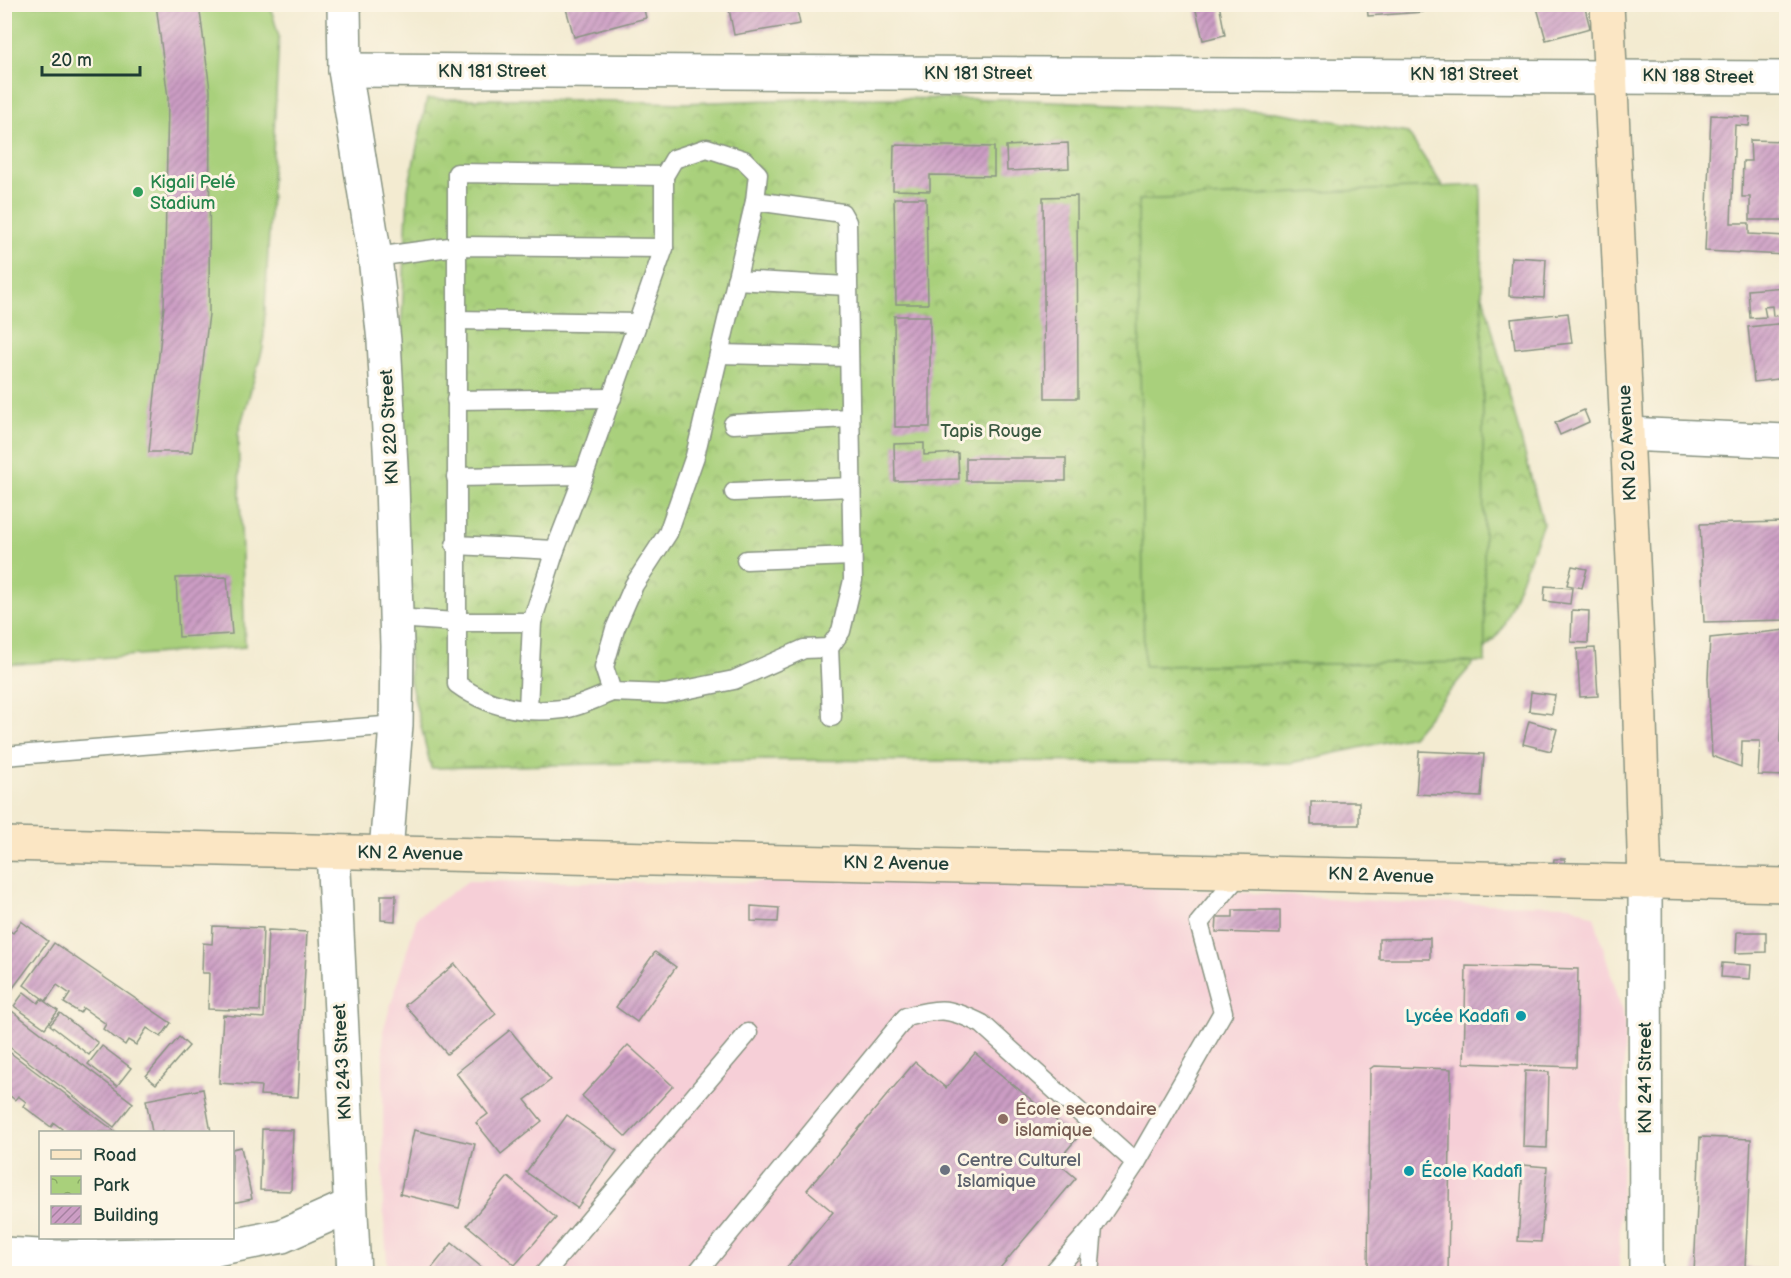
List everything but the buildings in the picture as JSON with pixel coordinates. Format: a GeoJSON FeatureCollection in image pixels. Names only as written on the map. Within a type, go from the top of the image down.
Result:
{"type":"FeatureCollection","features":[{"type":"Feature","properties":{"kind":"main road","name":"KN 20 Avenue"},"geometry":{"type":"LineString","coordinates":[[1606,4],[1645,882]]}},
{"type":"Feature","properties":{"kind":"main road","name":"KN 2 Avenue"},"geometry":{"type":"LineString","coordinates":[[4,844],[1243,870],[1786,885]]}},
{"type":"Feature","properties":{"kind":"street","name":"KN 220 Street"},"geometry":{"type":"LineString","coordinates":[[344,4],[345,70],[375,257],[385,352],[397,618],[396,725],[386,852]]}},
{"type":"Feature","properties":{"kind":"street","name":"KN 181 Street"},"geometry":{"type":"LineString","coordinates":[[345,70],[1610,75]]}},
{"type":"Feature","properties":{"kind":"street","name":"KN 188 Street"},"geometry":{"type":"LineString","coordinates":[[1610,75],[1786,78]]}},
{"type":"Feature","properties":{"kind":"street"},"geometry":{"type":"LineString","coordinates":[[1626,434],[1786,441]]}},
{"type":"Feature","properties":{"kind":"street","name":"KN 243 Street"},"geometry":{"type":"LineString","coordinates":[[333,851],[354,1274]]}},
{"type":"Feature","properties":{"kind":"street","name":"KN 241 Street"},"geometry":{"type":"LineString","coordinates":[[1645,882],[1646,1274]]}},
{"type":"Feature","properties":{"kind":"street"},"geometry":{"type":"LineString","coordinates":[[4,1254],[57,1257],[191,1254],[282,1236],[349,1206]]}},
{"type":"Feature","properties":{"kind":"lane"},"geometry":{"type":"LineString","coordinates":[[528,709],[532,622],[555,550],[612,398],[664,248],[664,176],[674,159],[707,148],[744,160],[758,174],[755,201],[695,456],[668,534],[634,585],[615,629],[604,667],[612,692]]}},
{"type":"Feature","properties":{"kind":"lane"},"geometry":{"type":"LineString","coordinates":[[664,176],[457,173],[455,545],[457,684],[475,697],[510,709],[564,709],[612,692],[665,694],[734,680],[804,649],[829,648]]}},
{"type":"Feature","properties":{"kind":"lane"},"geometry":{"type":"LineString","coordinates":[[755,201],[842,213],[846,222],[853,580],[841,631],[829,648],[832,717]]}},
{"type":"Feature","properties":{"kind":"lane"},"geometry":{"type":"LineString","coordinates":[[375,257],[457,246],[664,248]]}},
{"type":"Feature","properties":{"kind":"lane"},"geometry":{"type":"LineString","coordinates":[[736,280],[848,286]]}},
{"type":"Feature","properties":{"kind":"lane"},"geometry":{"type":"LineString","coordinates":[[457,320],[639,323]]}},
{"type":"Feature","properties":{"kind":"lane"},"geometry":{"type":"LineString","coordinates":[[719,354],[849,357]]}},
{"type":"Feature","properties":{"kind":"lane"},"geometry":{"type":"LineString","coordinates":[[456,400],[612,398]]}},
{"type":"Feature","properties":{"kind":"lane"},"geometry":{"type":"LineString","coordinates":[[732,424],[849,418]]}},
{"type":"Feature","properties":{"kind":"lane"},"geometry":{"type":"LineString","coordinates":[[456,477],[584,475]]}},
{"type":"Feature","properties":{"kind":"lane"},"geometry":{"type":"LineString","coordinates":[[734,492],[850,487]]}},
{"type":"Feature","properties":{"kind":"lane"},"geometry":{"type":"LineString","coordinates":[[455,545],[555,550]]}},
{"type":"Feature","properties":{"kind":"lane"},"geometry":{"type":"LineString","coordinates":[[746,560],[852,556]]}},
{"type":"Feature","properties":{"kind":"lane"},"geometry":{"type":"LineString","coordinates":[[397,618],[455,622],[532,622]]}},
{"type":"Feature","properties":{"kind":"lane"},"geometry":{"type":"LineString","coordinates":[[4,756],[396,725]]}},
{"type":"Feature","properties":{"kind":"lane"},"geometry":{"type":"LineString","coordinates":[[1052,1274],[1093,1227],[1136,1163],[1222,1012],[1199,924],[1243,870]]}},
{"type":"Feature","properties":{"kind":"lane"},"geometry":{"type":"LineString","coordinates":[[696,1274],[906,1017],[930,1010],[955,1011],[982,1024],[1136,1163]]}},
{"type":"Feature","properties":{"kind":"lane"},"geometry":{"type":"LineString","coordinates":[[544,1274],[748,1034]]}},
{"type":"Feature","properties":{"kind":"lane"},"geometry":{"type":"LineString","coordinates":[[1089,1274],[1093,1227]]}},
{"type":"Feature","properties":{"kind":"shaded area","name":"École secondaire islamique"},"geometry":{"type":"Polygon","coordinates":[[[991,876],[1404,903],[1570,905],[1594,916],[1625,1021],[1619,1273],[388,1273],[383,1208],[383,1031],[417,917],[468,881],[711,883],[991,876]]]}},
{"type":"Feature","properties":{"kind":"green space","name":"Kigali Pelé Stadium"},"geometry":{"type":"Polygon","coordinates":[[[5,5],[270,5],[279,37],[263,348],[238,434],[245,647],[5,665],[5,5]]]}},
{"type":"Feature","properties":{"kind":"green space","name":"Tapis Rouge"},"geometry":{"type":"Polygon","coordinates":[[[835,98],[1012,99],[1276,112],[1408,133],[1451,199],[1485,302],[1543,523],[1502,629],[1412,736],[1291,763],[766,760],[431,768],[410,681],[400,360],[408,189],[427,99],[683,103],[835,98]]]}},
{"type":"Feature","properties":{"kind":"green space"},"geometry":{"type":"Polygon","coordinates":[[[1481,185],[1485,662],[1144,666],[1138,200],[1481,185]]]}},
{"type":"Feature","properties":{"kind":"place","name":"Kigali Pelé Stadium"},"geometry":{"type":"Point","coordinates":[138,192]}},
{"type":"Feature","properties":{"kind":"place","name":"Lycée Kadafi"},"geometry":{"type":"Point","coordinates":[1521,1016]}},
{"type":"Feature","properties":{"kind":"place","name":"École secondaire islamique"},"geometry":{"type":"Point","coordinates":[1003,1119]}},
{"type":"Feature","properties":{"kind":"place","name":"Centre Culturel Islamique"},"geometry":{"type":"Point","coordinates":[945,1170]}},
{"type":"Feature","properties":{"kind":"place","name":"École Kadafi"},"geometry":{"type":"Point","coordinates":[1409,1171]}}]}
